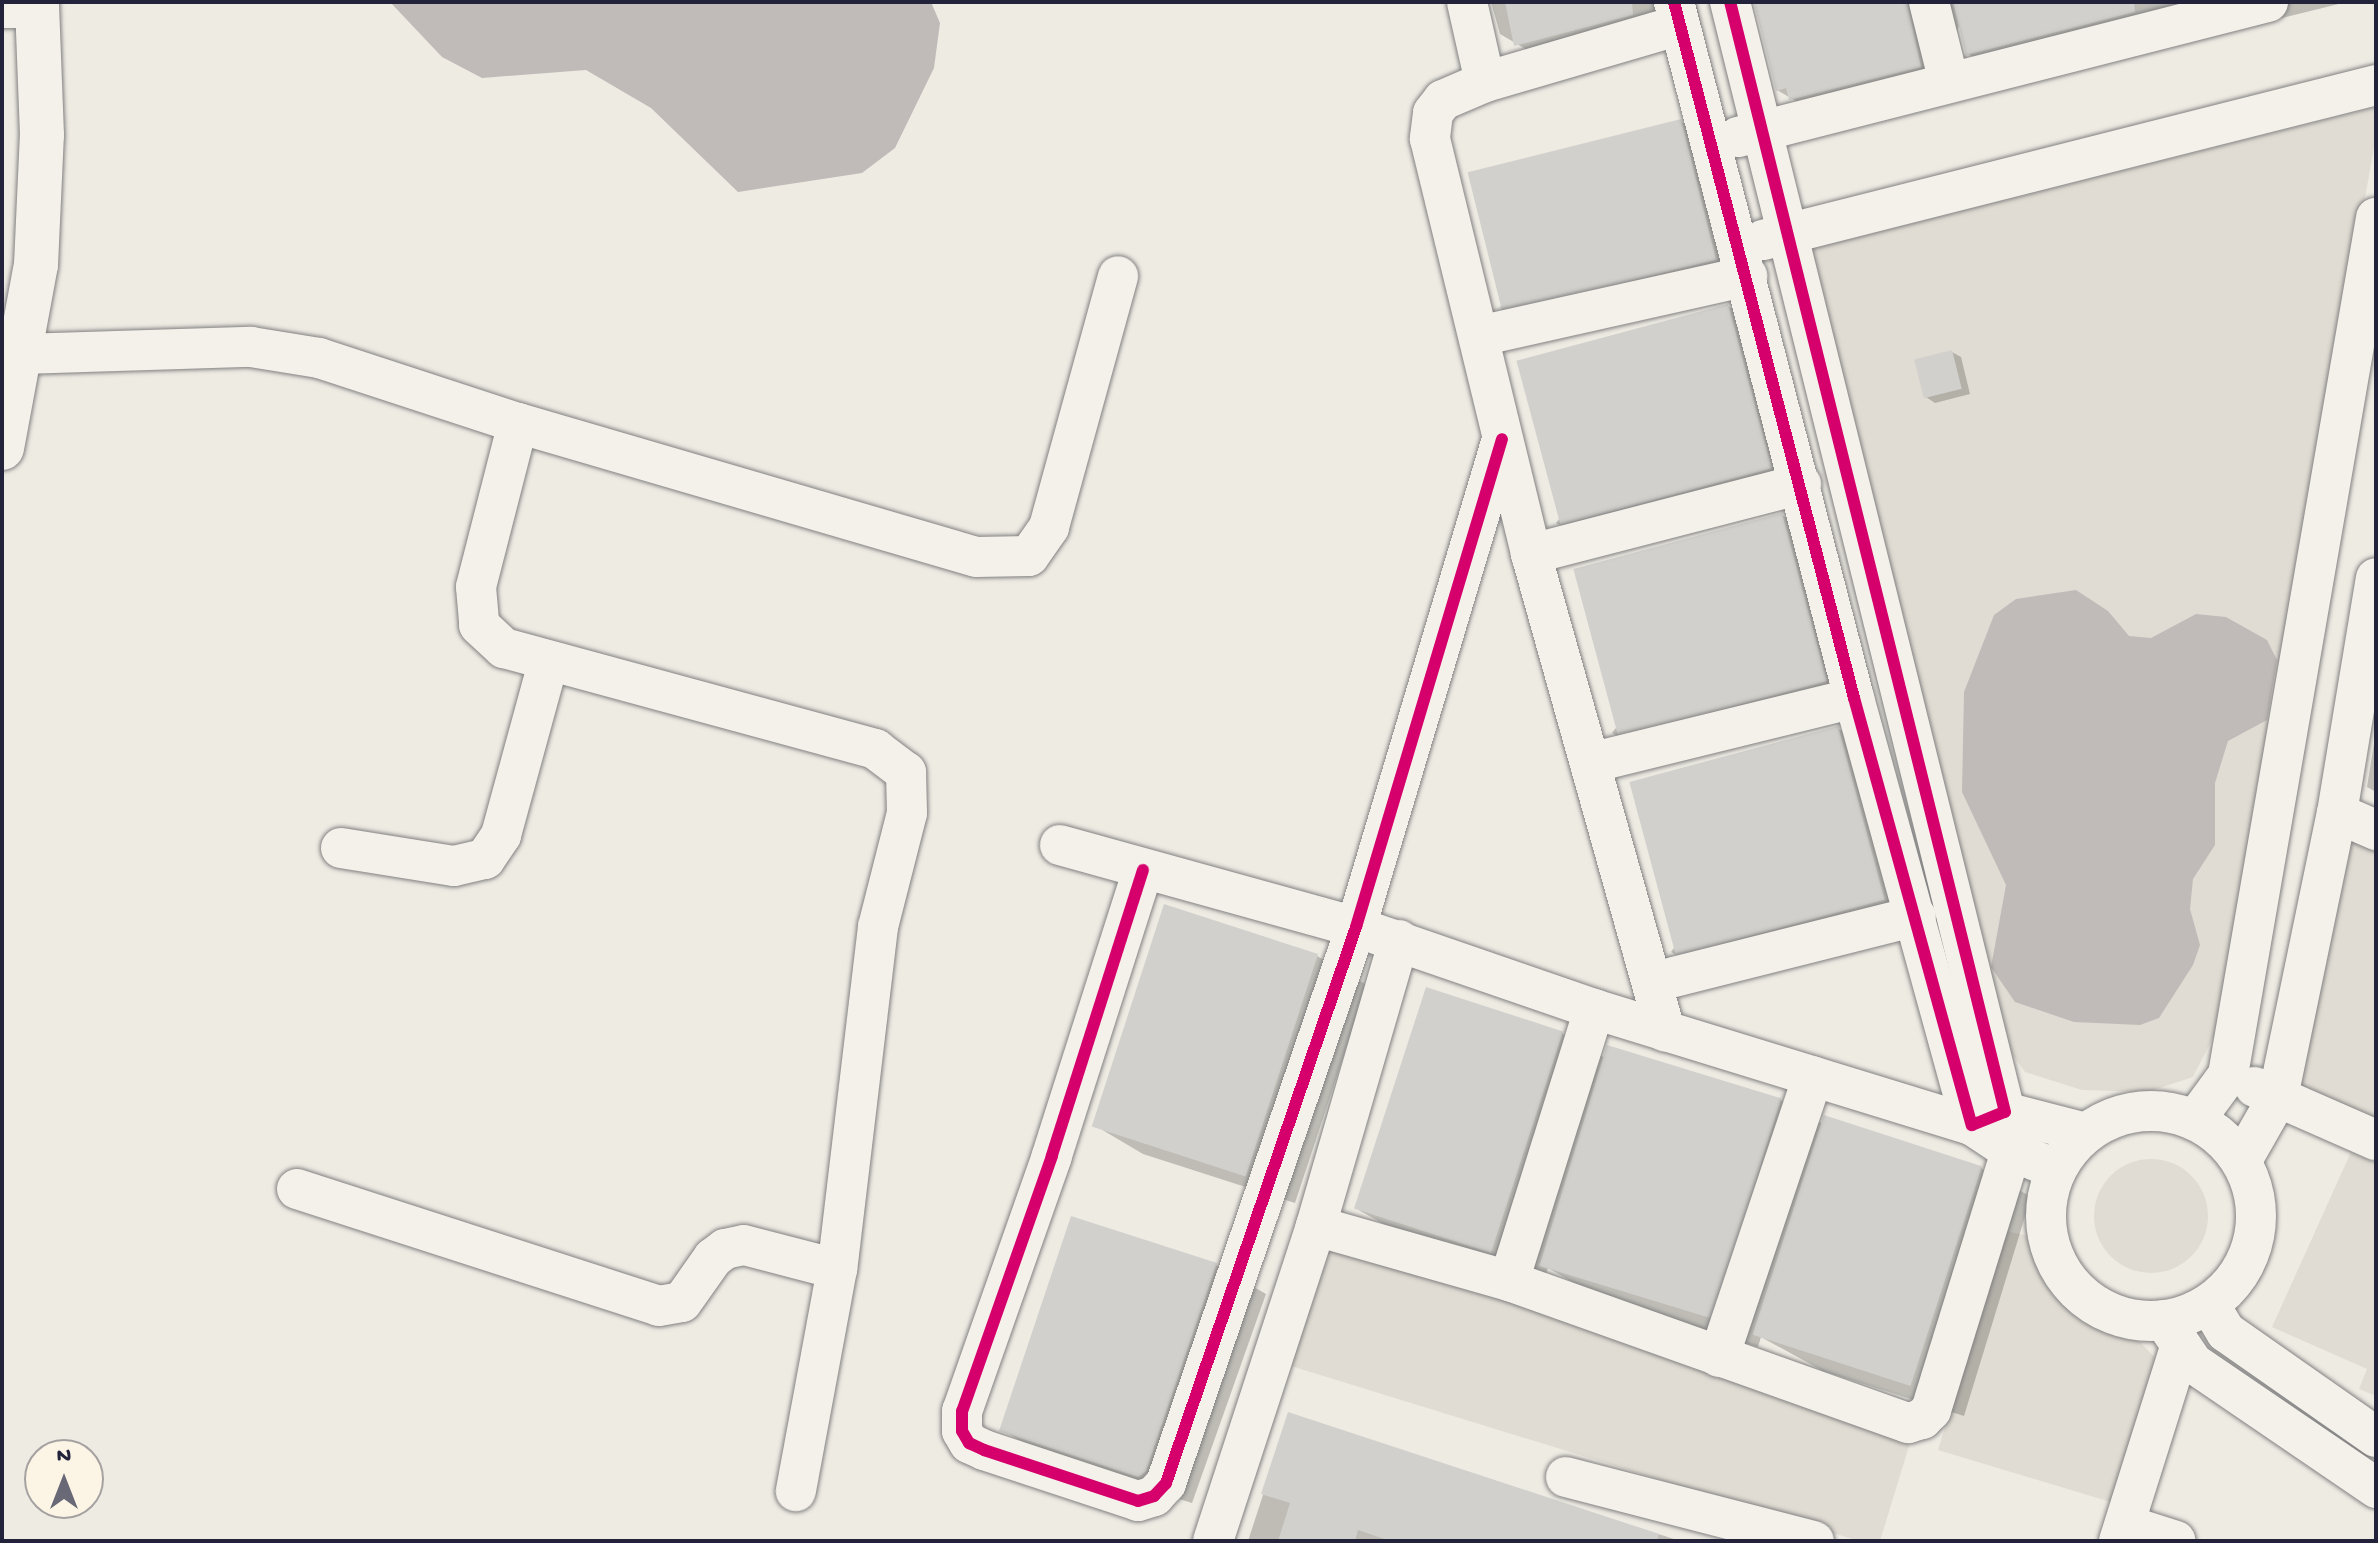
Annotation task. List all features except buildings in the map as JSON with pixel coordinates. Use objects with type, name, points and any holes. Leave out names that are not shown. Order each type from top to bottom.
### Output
[{"type":"street","points":[[1467,2],[1485,82]]},
{"type":"street","points":[[1316,1226],[1509,1281],[1894,1420],[1908,1423],[1922,1419],[1931,1410],[1996,1129],[1788,233],[1730,2]]},
{"type":"street","points":[[1929,2],[1949,82]]},
{"type":"street","points":[[1711,145],[1762,129],[1949,82],[2146,17],[2268,2]]},
{"type":"street","points":[[2,448],[22,354],[36,265],[42,135],[26,6]]},
{"type":"street","points":[[1665,1032],[1654,982],[1531,554],[1429,127],[1433,113],[1443,100],[1485,82],[1677,14],[1854,698],[1916,916],[1996,1129],[2056,1169]]},
{"type":"street","points":[[1479,336],[1743,261],[1788,233],[2376,85]]},
{"type":"street","points":[[2195,1120],[2228,1075],[2364,363],[2376,218]]},
{"type":"street","points":[[22,354],[251,347],[319,358],[518,423],[976,557],[1029,556],[1049,527],[1118,276]]},
{"type":"street","points":[[518,423],[476,587],[479,625],[504,648],[548,663],[875,749],[906,772],[907,813],[878,927],[865,1010],[837,1269],[796,1491]]},
{"type":"street","points":[[1143,870],[1052,1156],[962,1411],[962,1431],[969,1443],[1123,1499],[1138,1501],[1154,1496],[1166,1483],[1356,927],[1502,439]]},
{"type":"street","points":[[1531,554],[1801,484]]},
{"type":"street","points":[[2242,1160],[2278,1097],[2337,813],[2375,591]]},
{"type":"street","points":[[341,848],[454,866],[485,859],[501,835],[548,663]]},
{"type":"street","points":[[1590,763],[1854,698]]},
{"type":"street","points":[[2337,813],[2376,830]]},
{"type":"street","points":[[1060,845],[1399,940],[1665,1032],[1996,1129],[2086,1133]]},
{"type":"street","points":[[1654,982],[1916,916]]},
{"type":"street","points":[[1213,1541],[1316,1226],[1399,940]]},
{"type":"street","points":[[1509,1281],[1594,1009]]},
{"type":"street","points":[[2228,1075],[2376,1140]]},
{"type":"street","points":[[1719,1357],[1813,1076]]},
{"type":"street","points":[[2176,1541],[2122,1533],[2172,1334],[2187,1315],[2209,1304],[2234,1283],[2250,1254],[2257,1222],[2255,1191],[2242,1160],[2221,1137],[2195,1120],[2164,1111],[2131,1112],[2086,1133],[2056,1169],[2047,1200],[2047,1232],[2056,1262],[2075,1289],[2101,1309],[2172,1334],[2193,1363],[2376,1488]]},
{"type":"street","points":[[297,1189],[659,1306],[682,1302],[713,1258],[735,1247],[765,1248],[837,1269]]},
{"type":"street","points":[[2209,1304],[2226,1332],[2376,1437]]},
{"type":"street","points":[[1566,1477],[1814,1541]]},
{"type":"shaded area","points":[[390,2],[931,2],[940,23],[934,68],[895,148],[862,173],[738,192],[651,108],[586,70],[482,78],[442,57]]},
{"type":"shaded area","points":[[2376,107],[2376,136],[2218,1028],[2193,1077],[2147,1092],[2082,1090],[2025,1072],[2006,1046],[1809,249]]},
{"type":"shaded area","points":[[2076,590],[2108,611],[2129,636],[2151,638],[2196,614],[2226,617],[2267,640],[2277,660],[2267,720],[2228,741],[2215,783],[2215,845],[2193,879],[2190,909],[2200,945],[2193,965],[2159,1018],[2140,1025],[2074,1022],[2015,1002],[1991,967],[2006,885],[1962,792],[1964,692],[1994,615],[2016,599]]},
{"type":"shaded area","points":[[2344,831],[2376,845],[2376,1130],[2298,1095]]},
{"type":"shaded area","points":[[2351,1152],[2376,1163],[2376,1396],[2359,1389],[2367,1369],[2272,1327]]},
{"type":"shaded area","points":[[2151,1159],[2183,1168],[2199,1184],[2208,1216],[2199,1248],[2183,1264],[2151,1273],[2119,1264],[2103,1248],[2094,1216],[2103,1184],[2119,1168]]},
{"type":"shaded area","points":[[2006,1231],[2038,1238],[2059,1280],[2086,1309],[2129,1330],[2158,1361],[2114,1503],[1938,1450]]},
{"type":"shaded area","points":[[1330,1240],[1917,1420],[1880,1541],[1859,1541],[1291,1366]]},
{"type":"cycle path","points":[[1674,2],[1854,698],[1972,1125],[2005,1112],[1730,2]]},
{"type":"cycle path","points":[[1143,870],[1052,1156],[962,1411],[962,1431],[969,1443],[1138,1501],[1154,1496],[1166,1483],[1356,927],[1502,439]]}]
